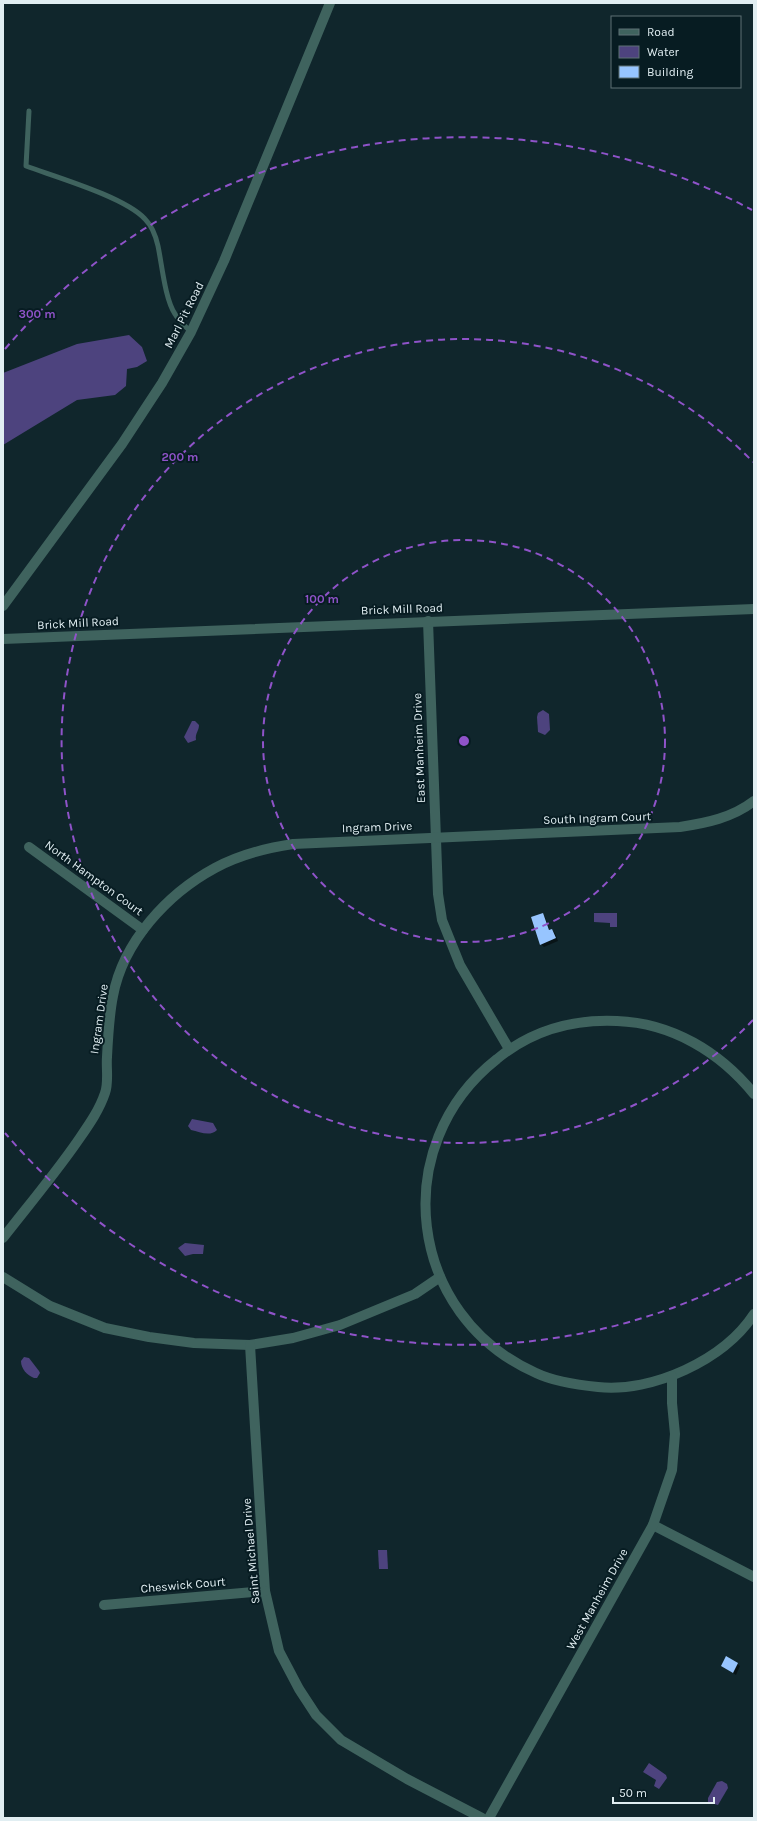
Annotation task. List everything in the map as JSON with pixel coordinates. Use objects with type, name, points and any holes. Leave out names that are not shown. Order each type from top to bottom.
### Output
[{"type":"street","name":"Marl Pit Road","points":[[3,606],[122,444],[162,383],[191,332],[224,261],[330,3]]},
{"type":"street","name":"Brick Mill Road","points":[[3,639],[754,609]]},
{"type":"street","name":"East Manheim Drive","points":[[428,621],[438,894],[442,920],[450,944],[460,965],[509,1049]]},
{"type":"street","name":"South Ingram Court","points":[[436,838],[680,828],[710,822],[743,810],[754,801]]},
{"type":"street","name":"Ingram Drive","points":[[3,1238],[61,1165],[98,1113],[106,1091],[106,1057],[113,995],[122,968],[143,930],[160,910],[195,880],[215,868],[256,852],[293,844],[436,838]]},
{"type":"street","name":"North Hampton Court","points":[[29,847],[143,930]]},
{"type":"street","points":[[754,1094],[740,1076],[716,1056],[689,1039],[660,1028],[629,1021],[598,1020],[567,1024],[537,1034],[509,1049],[480,1072],[456,1100],[439,1133],[428,1168],[425,1205],[428,1242],[440,1277],[457,1308],[479,1334],[506,1356],[536,1373],[569,1384],[604,1388],[638,1385],[672,1376],[702,1362],[728,1342],[754,1314]]},
{"type":"street","points":[[3,1276],[50,1306],[105,1328],[149,1337],[187,1342],[250,1345],[293,1338],[340,1326],[415,1294],[440,1277]]},
{"type":"street","name":"Saint Michael Drive","points":[[250,1345],[265,1591],[279,1651],[299,1689],[316,1716],[341,1740],[407,1779],[482,1818]]},
{"type":"street","name":"West Manheim Drive","points":[[489,1818],[652,1525],[672,1470],[675,1434],[672,1402],[672,1376]]},
{"type":"street","points":[[652,1525],[754,1577]]},
{"type":"street","name":"Cheswick Court","points":[[104,1605],[265,1591]]},
{"type":"lane","points":[[28,111],[26,166],[114,199],[134,210],[145,219],[153,231],[158,244],[168,294],[175,314],[191,332]]},
{"type":"water","points":[[129,335],[142,347],[147,361],[137,367],[127,369],[126,386],[115,395],[77,400],[3,445],[3,373],[77,344]]},
{"type":"water","points":[[543,710],[549,714],[550,730],[545,735],[538,732],[537,717],[538,713]]},
{"type":"water","points":[[192,721],[195,721],[199,727],[196,740],[188,743],[184,737]]},
{"type":"water","points":[[594,913],[617,913],[617,927],[610,927],[610,923],[594,922]]},
{"type":"water","points":[[192,1119],[213,1123],[217,1130],[208,1134],[191,1130],[188,1126]]},
{"type":"water","points":[[185,1243],[204,1245],[203,1254],[185,1256],[178,1248]]},
{"type":"water","points":[[24,1357],[29,1358],[39,1371],[40,1373],[37,1378],[29,1375],[23,1369],[21,1361]]},
{"type":"water","points":[[378,1550],[387,1550],[388,1569],[379,1569]]},
{"type":"water","points":[[649,1763],[666,1775],[667,1778],[659,1789],[654,1786],[656,1780],[643,1772]]},
{"type":"water","points":[[722,1781],[727,1784],[728,1788],[718,1805],[708,1802],[708,1798],[717,1782]]},
{"type":"building","points":[[543,913],[549,930],[552,929],[556,938],[540,945],[531,917]]},
{"type":"building","points":[[726,1656],[738,1663],[733,1673],[721,1666]]}]
